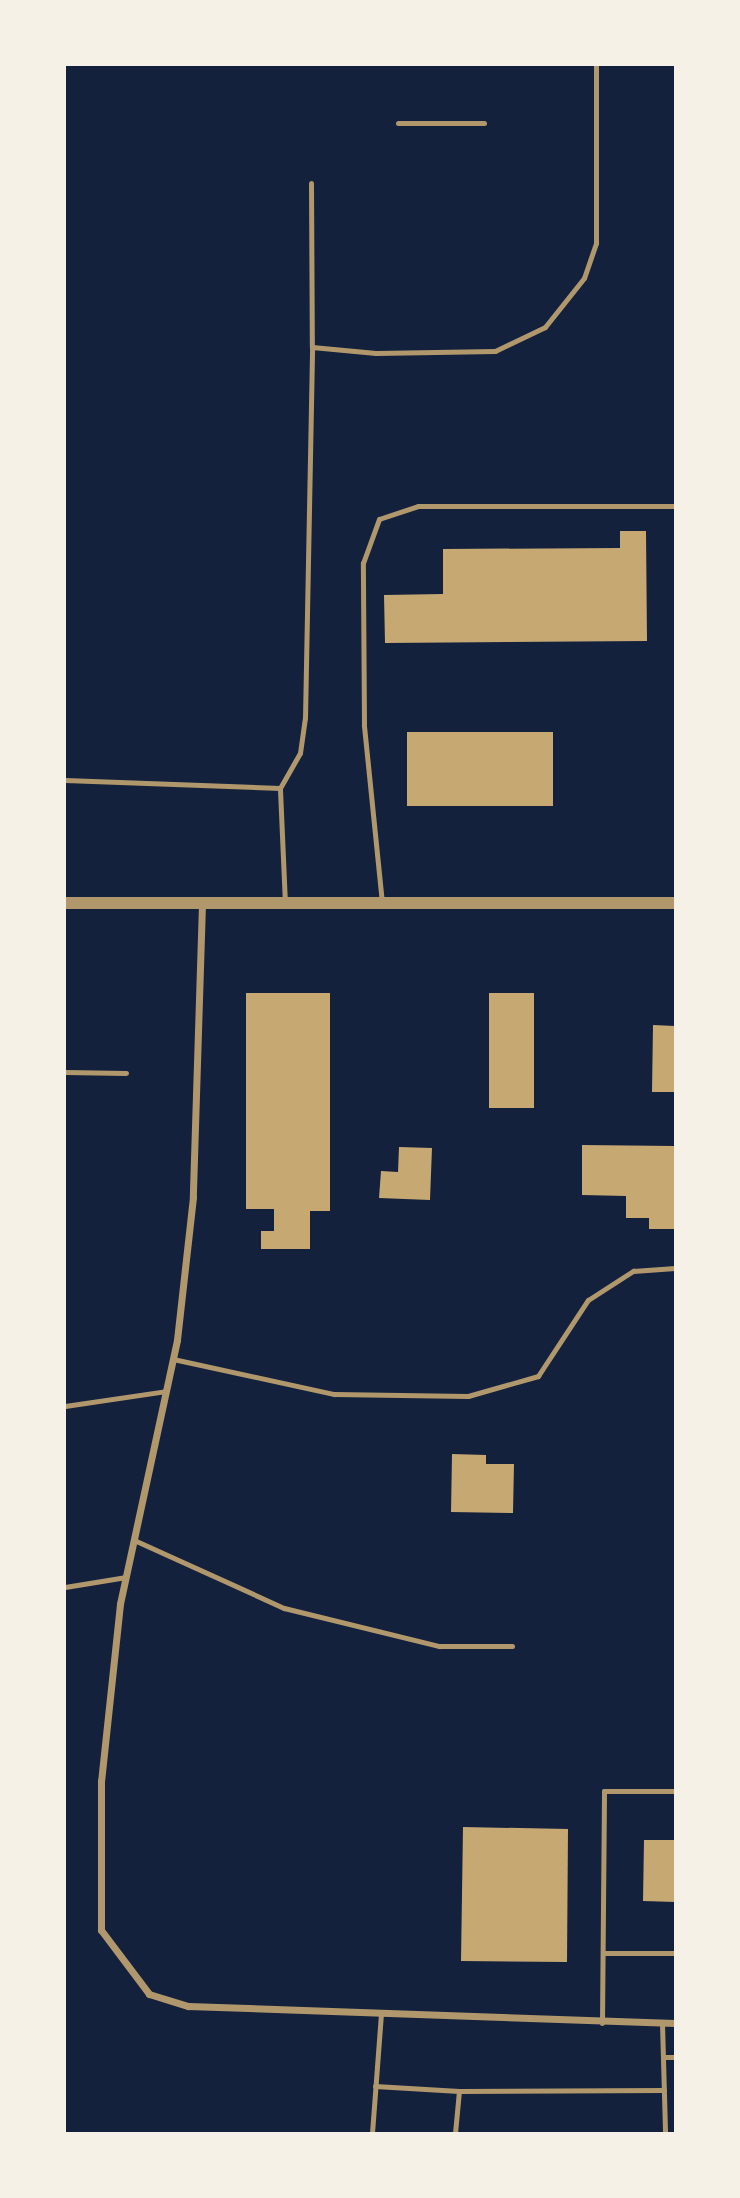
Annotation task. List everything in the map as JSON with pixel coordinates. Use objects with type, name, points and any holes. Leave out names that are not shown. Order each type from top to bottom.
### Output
[{"type":"street","points":[[65,903],[675,903]]},
{"type":"street","points":[[202,904],[193,1198],[173,1359],[126,1577],[100,1781],[100,1930],[149,1994],[188,2006],[602,2023],[675,2023]]},
{"type":"lane","points":[[312,347],[376,353],[495,351],[545,327],[584,278],[596,243],[596,65]]},
{"type":"lane","points":[[398,123],[484,124]]},
{"type":"lane","points":[[285,904],[279,788],[300,753],[305,718],[312,347],[312,183]]},
{"type":"lane","points":[[382,904],[364,712],[363,563],[379,519],[418,506],[675,506]]},
{"type":"lane","points":[[65,780],[279,788]]},
{"type":"lane","points":[[65,1072],[126,1073]]},
{"type":"lane","points":[[173,1359],[334,1394],[468,1396],[537,1376],[589,1300],[633,1271],[675,1268]]},
{"type":"lane","points":[[65,1406],[166,1391]]},
{"type":"lane","points":[[134,1540],[284,1608],[439,1646],[512,1646]]},
{"type":"lane","points":[[65,1587],[126,1577]]},
{"type":"lane","points":[[602,2023],[604,1791],[675,1791]]},
{"type":"lane","points":[[603,1953],[675,1953]]},
{"type":"lane","points":[[372,2133],[381,2014]]},
{"type":"lane","points":[[662,2023],[665,2133]]},
{"type":"lane","points":[[663,2057],[675,2057]]},
{"type":"lane","points":[[375,2086],[459,2091],[664,2090]]},
{"type":"lane","points":[[455,2133],[459,2091]]},
{"type":"building","points":[[620,531],[646,531],[647,641],[385,643],[384,595],[443,594],[443,549],[620,548]]},
{"type":"building","points":[[407,732],[553,732],[553,806],[407,806]]},
{"type":"building","points":[[246,993],[330,993],[330,1211],[310,1211],[310,1249],[261,1249],[261,1231],[274,1231],[274,1209],[246,1209]]},
{"type":"building","points":[[489,993],[534,993],[534,1108],[489,1108]]},
{"type":"building","points":[[653,1025],[675,1026],[675,1092],[652,1092]]},
{"type":"building","points":[[582,1145],[675,1146],[675,1229],[649,1229],[649,1218],[626,1218],[626,1196],[582,1195]]},
{"type":"building","points":[[399,1147],[432,1148],[430,1200],[379,1198],[381,1171],[398,1172]]},
{"type":"building","points":[[452,1454],[486,1455],[486,1464],[514,1464],[513,1513],[451,1512]]},
{"type":"building","points":[[463,1827],[568,1829],[567,1962],[461,1961]]},
{"type":"building","points":[[644,1840],[675,1840],[675,1902],[643,1901]]}]
